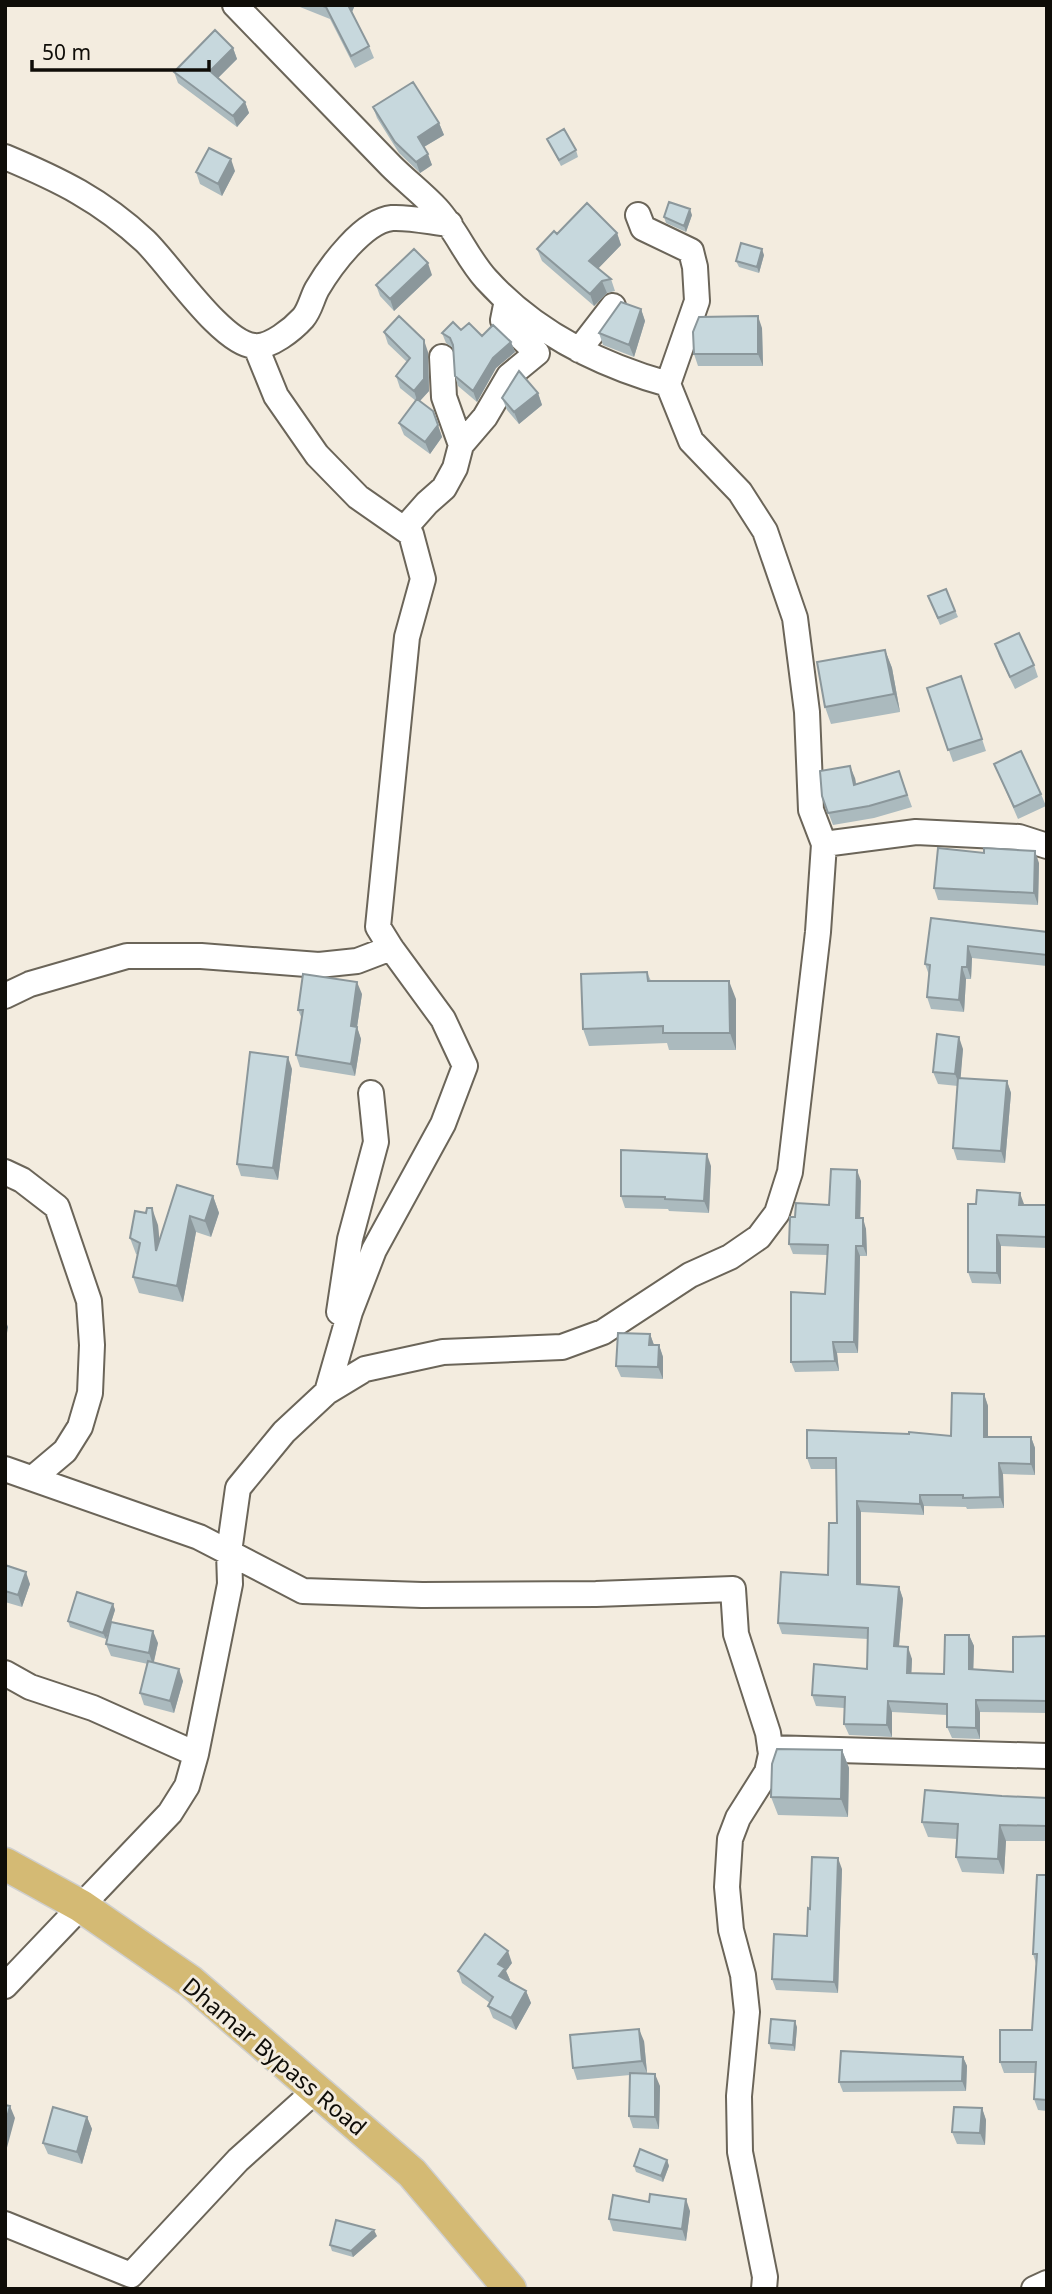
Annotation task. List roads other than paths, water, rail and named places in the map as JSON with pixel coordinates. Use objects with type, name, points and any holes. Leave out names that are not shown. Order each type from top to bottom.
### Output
[{"type":"main road","name":"Dhamar Bypass Road","points":[[5,1864],[81,1906],[191,1982],[412,2173],[510,2289]]},
{"type":"street","points":[[235,5],[450,224],[467,255],[485,279],[515,308],[579,350],[630,373],[668,384]]},
{"type":"street","points":[[5,157],[61,181],[99,203],[146,242],[206,311],[236,340],[256,346],[284,336],[305,316],[316,291],[334,262],[373,226],[390,218],[450,224]]},
{"type":"street","points":[[5,1986],[170,1813],[187,1786],[196,1754],[230,1584],[229,1552],[239,1488],[284,1432],[327,1392],[365,1369],[443,1352],[562,1347],[603,1332],[690,1275],[730,1257],[759,1237],[777,1213],[790,1172],[818,932],[824,844],[811,810],[807,712],[794,618],[765,531],[740,492],[691,441],[668,384],[697,300],[691,251],[643,228],[638,215]]},
{"type":"street","points":[[404,529],[444,488],[456,468],[461,445],[485,417],[509,376],[537,353],[503,320],[507,300]]},
{"type":"street","points":[[579,350],[613,306]]},
{"type":"street","points":[[256,346],[276,396],[317,455],[358,497],[411,534],[423,579],[407,637],[377,927],[443,1019],[465,1066],[443,1124],[374,1250],[350,1312],[327,1392]]},
{"type":"street","points":[[442,357],[444,397],[461,445]]},
{"type":"street","points":[[824,844],[916,832],[1019,837],[1047,846]]},
{"type":"street","points":[[5,996],[30,984],[127,956],[201,956],[319,965],[357,961],[391,948]]},
{"type":"street","points":[[327,1392],[350,1238],[376,1142],[371,1093]]},
{"type":"street","points":[[5,1172],[22,1180],[57,1207],[89,1301],[92,1345],[90,1393],[80,1427],[65,1451],[33,1478]]},
{"type":"street","points":[[5,1469],[199,1537],[303,1591],[422,1595],[596,1594],[733,1589],[736,1634],[768,1733],[771,1755],[767,1772],[738,1818],[730,1839],[727,1887],[731,1930],[743,1975],[747,2012],[739,2096],[740,2152],[765,2277],[764,2289]]},
{"type":"street","points":[[5,1673],[30,1687],[93,1708],[196,1754]]},
{"type":"street","points":[[770,1748],[1047,1756]]},
{"type":"street","points":[[5,2224],[131,2276],[238,2160],[316,2090]]},
{"type":"street","points":[[1034,2289],[1047,2283]]}]
